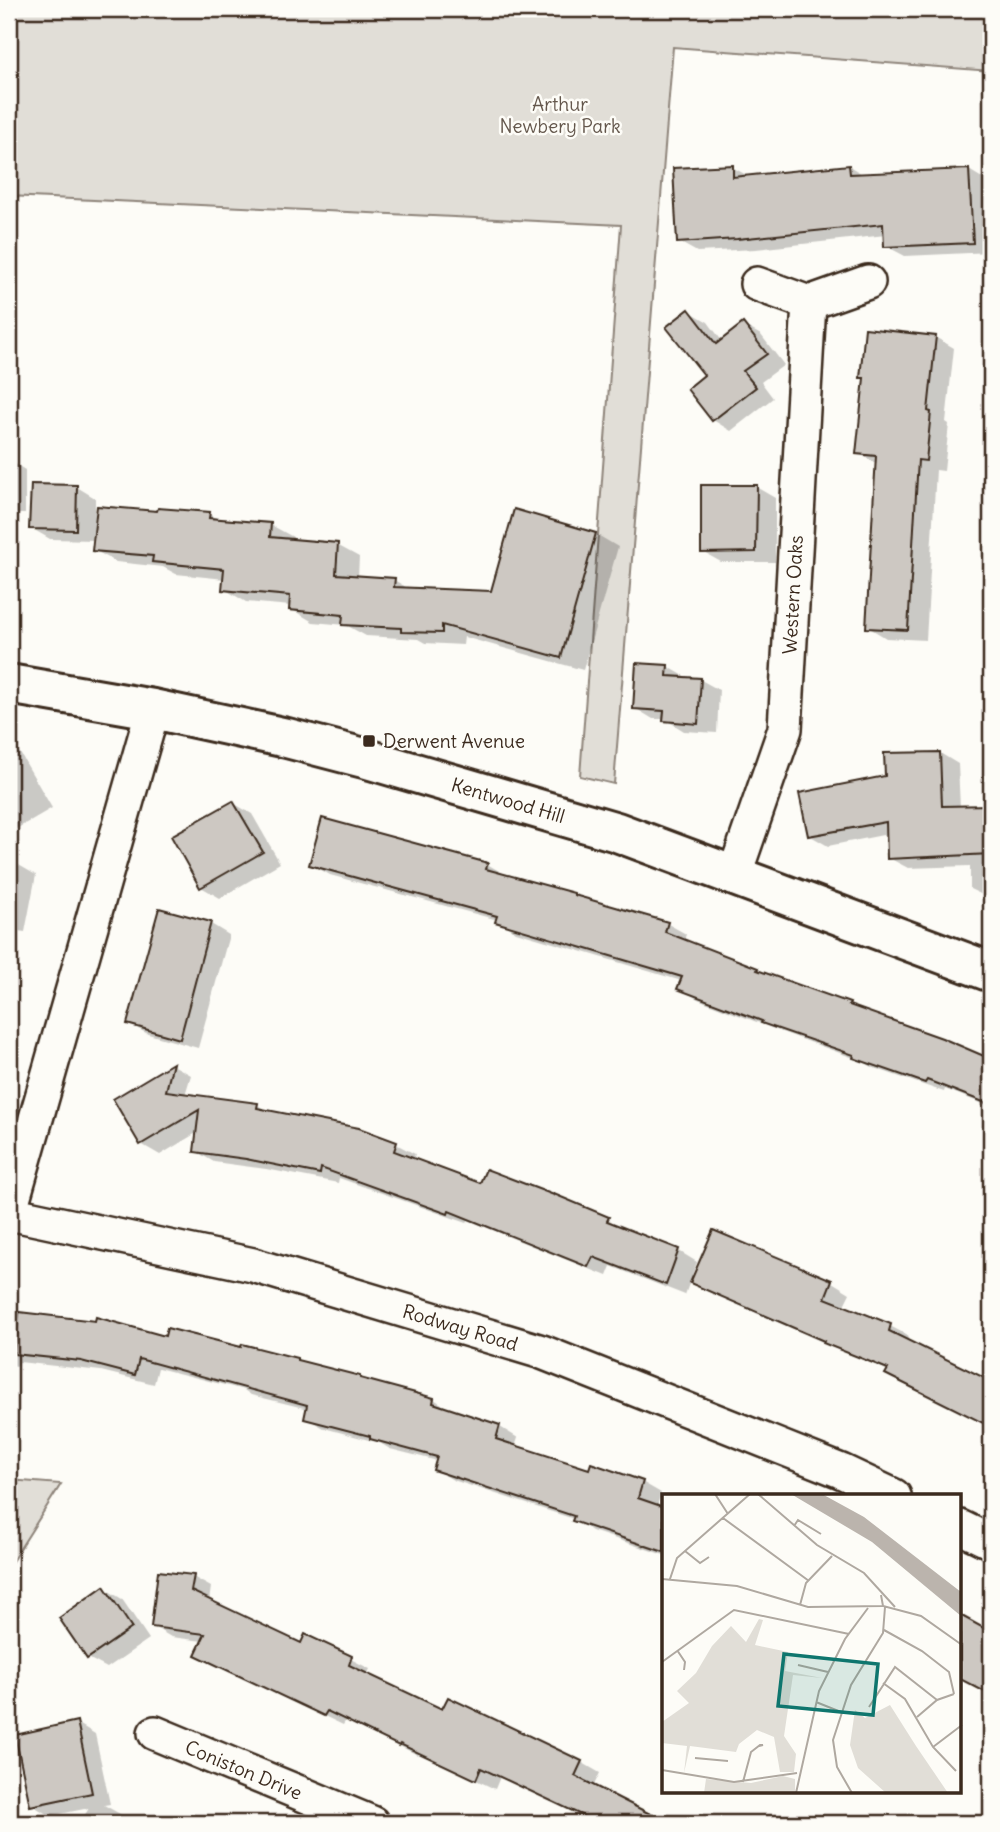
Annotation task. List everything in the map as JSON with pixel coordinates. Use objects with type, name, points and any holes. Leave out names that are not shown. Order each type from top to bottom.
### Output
[{"type":"street","points":[[757,284],[809,303],[868,282]]},
{"type":"street","name":"Western Oaks","points":[[734,876],[785,729],[809,303]]},
{"type":"street","name":"Kentwood Hill","points":[[9,684],[153,709],[365,758],[617,832],[991,972]]},
{"type":"street","points":[[9,1213],[153,709]]},
{"type":"street","name":"Rodway Road","points":[[9,1213],[253,1265],[542,1352],[841,1471],[890,1494]]},
{"type":"street","points":[[962,1528],[991,1542]]},
{"type":"street","name":"Coniston Drive","points":[[155,1733],[372,1823]]},
{"type":"green space","name":"Arthur Newbery Park","points":[[9,9],[991,9],[991,71],[673,47],[614,784],[580,776],[621,225],[9,196]]},
{"type":"green space","points":[[9,1480],[61,1484],[9,1566]]},
{"type":"building","points":[[733,165],[733,177],[849,165],[850,174],[969,169],[973,243],[884,247],[883,224],[677,243],[673,168]]},
{"type":"building","points":[[689,309],[716,344],[743,323],[767,354],[743,371],[756,387],[712,421],[687,389],[704,375],[666,327]]},
{"type":"building","points":[[865,328],[936,336],[926,461],[918,460],[908,630],[866,628],[876,456],[856,454],[864,378],[860,378]]},
{"type":"building","points":[[31,484],[77,485],[76,530],[29,529]]},
{"type":"building","points":[[701,485],[757,485],[756,552],[701,553]]},
{"type":"building","points":[[97,506],[210,512],[209,518],[271,523],[270,537],[338,543],[336,574],[395,578],[394,587],[491,591],[514,509],[596,533],[561,658],[442,625],[442,633],[401,632],[401,628],[342,625],[343,615],[289,610],[290,596],[222,590],[224,569],[152,562],[153,556],[92,551]]},
{"type":"building","points":[[636,663],[668,665],[667,676],[701,678],[698,724],[663,721],[664,711],[633,709]]},
{"type":"building","points":[[940,752],[942,806],[991,805],[991,854],[887,859],[886,822],[808,836],[799,793],[885,776],[884,753]]},
{"type":"building","points":[[233,801],[263,852],[200,888],[171,836]]},
{"type":"building","points":[[322,818],[488,863],[486,869],[668,922],[665,932],[991,1059],[991,1105],[927,1080],[925,1083],[853,1058],[854,1055],[761,1023],[762,1021],[677,989],[682,977],[495,922],[497,916],[309,865]]},
{"type":"building","points":[[159,908],[211,922],[180,1039],[127,1024]]},
{"type":"building","points":[[173,1063],[166,1091],[258,1103],[257,1108],[359,1128],[397,1142],[394,1151],[480,1183],[486,1169],[609,1217],[607,1221],[679,1249],[666,1285],[593,1257],[588,1267],[449,1211],[448,1214],[321,1168],[320,1174],[194,1152],[199,1110],[140,1145],[113,1099]]},
{"type":"building","points":[[713,1230],[832,1280],[825,1298],[891,1324],[889,1331],[991,1381],[991,1427],[885,1374],[888,1369],[690,1283]]},
{"type":"building","points":[[19,1312],[95,1321],[96,1317],[165,1336],[167,1328],[241,1347],[242,1344],[434,1398],[433,1403],[500,1425],[496,1439],[589,1469],[591,1463],[643,1481],[638,1498],[662,1506],[662,1551],[572,1521],[574,1516],[433,1470],[437,1457],[304,1419],[307,1405],[139,1359],[135,1375],[81,1361],[14,1354]]},
{"type":"building","points":[[158,1571],[194,1575],[191,1591],[301,1643],[305,1634],[352,1656],[349,1665],[442,1709],[448,1697],[582,1761],[575,1776],[668,1823],[598,1823],[481,1768],[476,1780],[327,1711],[324,1716],[195,1655],[205,1634],[151,1627]]},
{"type":"building","points":[[104,1586],[132,1628],[87,1659],[59,1618]]},
{"type":"building","points":[[962,1616],[991,1632],[991,1695],[962,1680]]},
{"type":"building","points":[[77,1721],[92,1793],[30,1806],[15,1735]]},
{"type":"place","name":"Derwent Avenue","points":[[369,741]]}]
